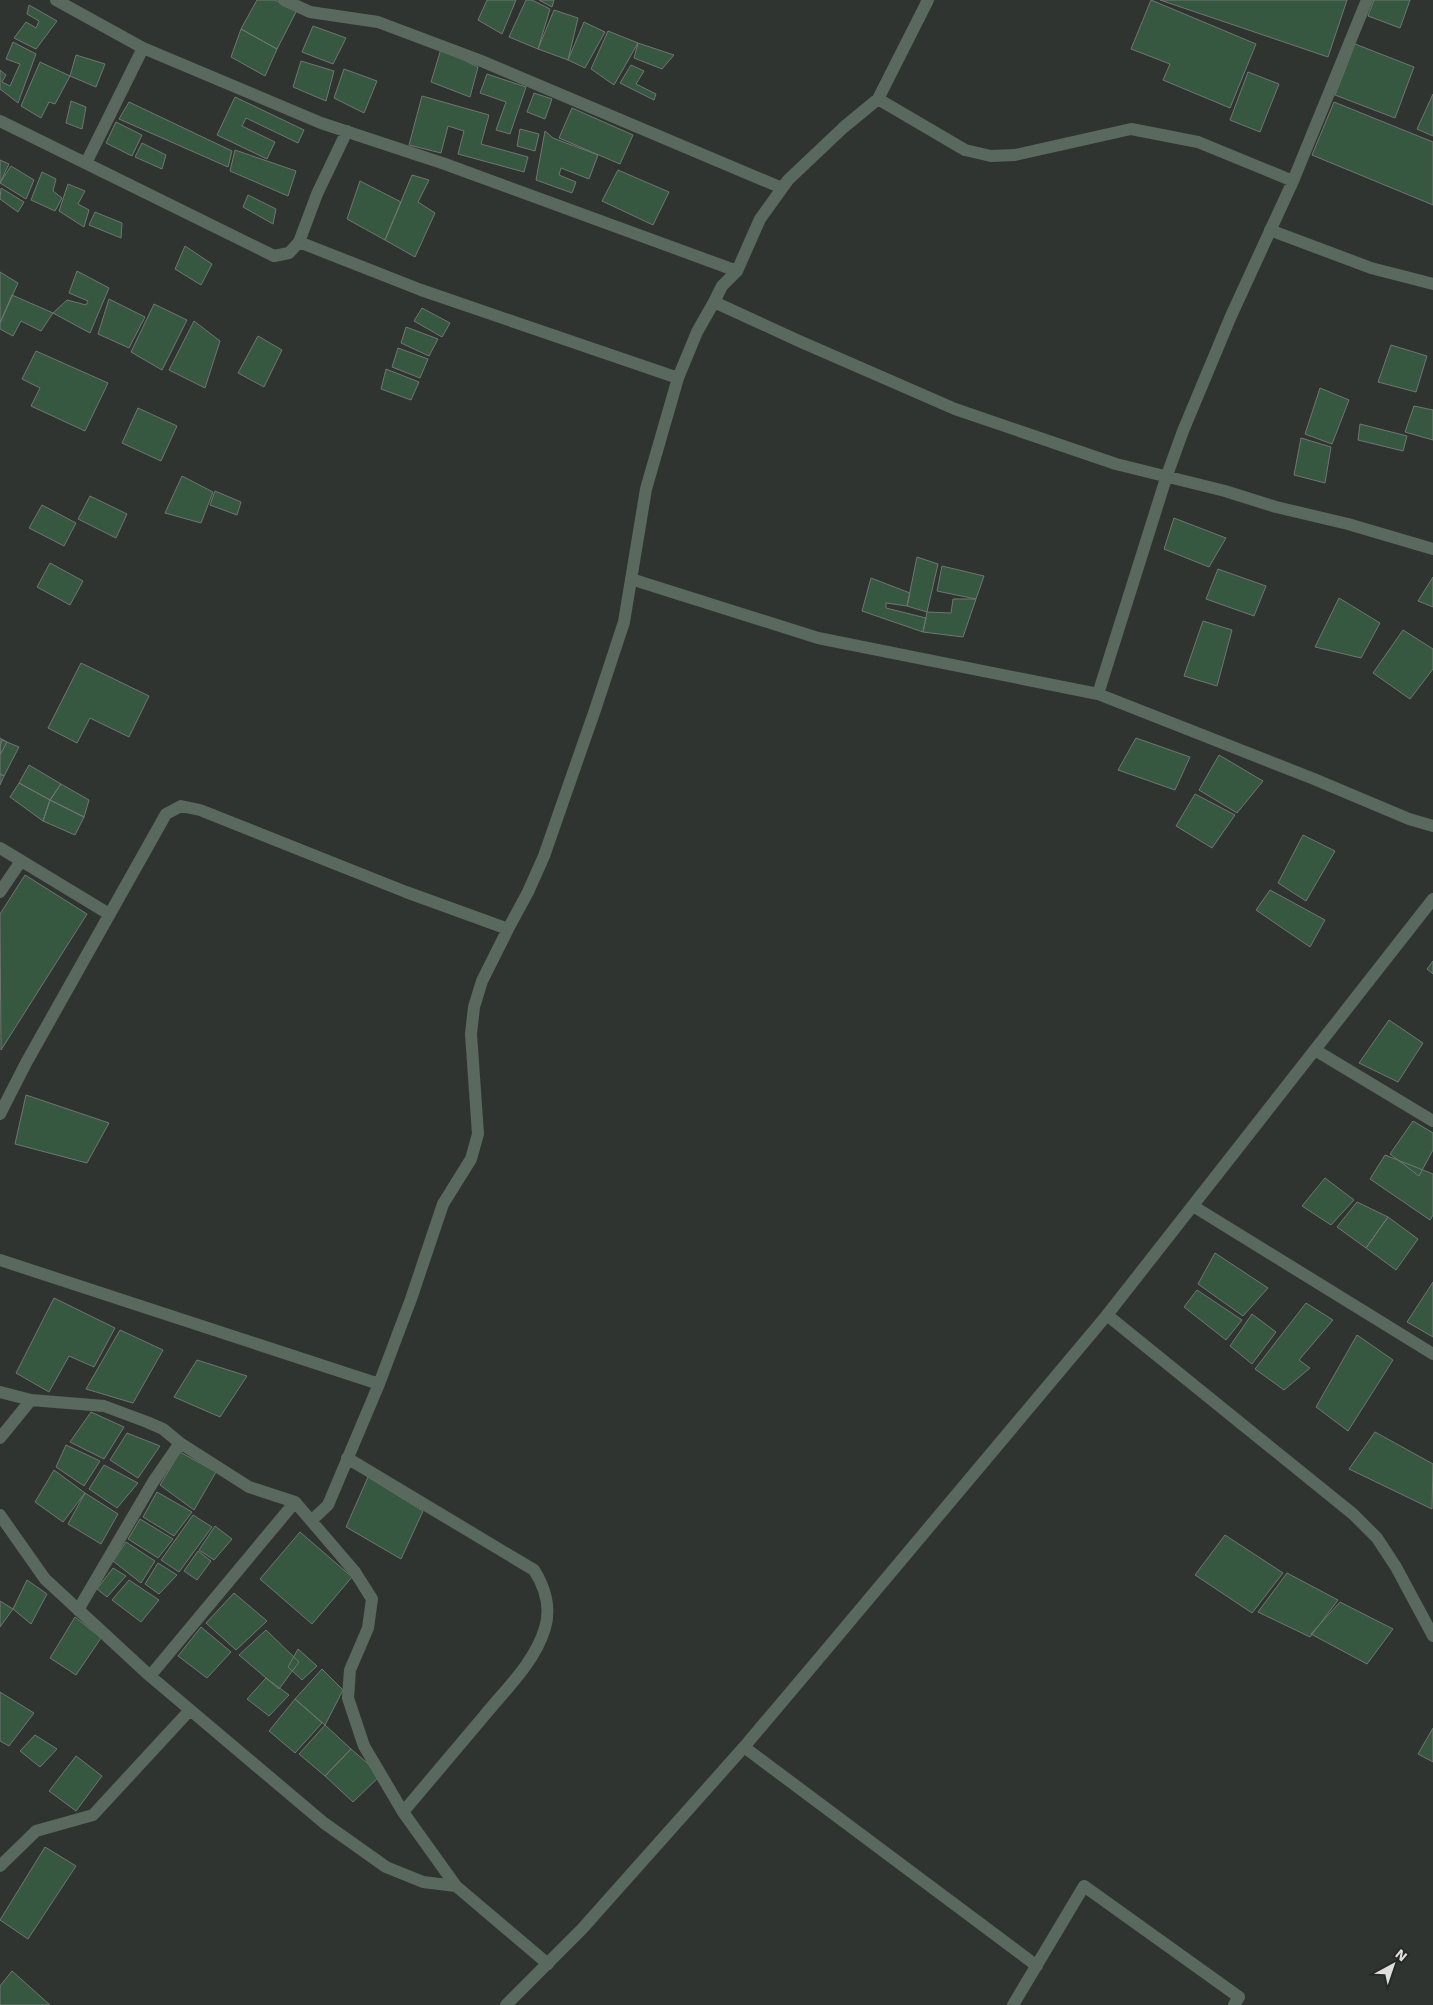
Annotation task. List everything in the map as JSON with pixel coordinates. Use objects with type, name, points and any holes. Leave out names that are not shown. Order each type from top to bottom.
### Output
[{"type":"street","points":[[56,0],[143,48],[321,123],[445,164],[737,270]]},
{"type":"street","points":[[284,0],[310,12],[378,22],[470,57],[782,188]]},
{"type":"street","points":[[310,1521],[328,1505],[379,1384],[411,1299],[443,1204],[471,1158],[478,1134],[471,1034],[474,1006],[482,981],[528,892],[544,856],[624,622],[646,489],[678,378],[697,332],[722,286],[737,270],[760,219],[788,180],[844,127],[878,100],[928,0]]},
{"type":"street","points":[[1098,694],[1167,476],[1209,366],[1293,181],[1367,0]]},
{"type":"street","points":[[86,163],[143,48]]},
{"type":"street","points":[[878,100],[965,150],[991,156],[1015,155],[1131,130],[1198,142],[1293,181]]},
{"type":"street","points":[[0,121],[274,256],[288,253],[299,242],[318,194],[347,131]]},
{"type":"street","points":[[1270,230],[1371,268],[1433,284]]},
{"type":"street","points":[[299,242],[421,290],[678,378]]},
{"type":"street","points":[[714,302],[799,342],[955,409],[1116,464],[1167,476],[1433,549]]},
{"type":"street","points":[[631,579],[818,638],[1098,694],[1314,779],[1409,819],[1433,826]]},
{"type":"street","points":[[2,1105],[166,814],[182,806],[200,810],[406,892],[508,929]]},
{"type":"street","points":[[0,848],[109,914]]},
{"type":"street","points":[[0,892],[21,861]]},
{"type":"street","points":[[506,2005],[582,1930],[744,1747],[1107,1315],[1433,899]]},
{"type":"street","points":[[1315,1050],[1433,1121]]},
{"type":"street","points":[[1193,1206],[1433,1354]]},
{"type":"street","points":[[0,1260],[379,1384]]},
{"type":"street","points":[[1107,1315],[1359,1520],[1377,1538],[1396,1567],[1433,1636]]},
{"type":"street","points":[[0,1392],[31,1400],[104,1406],[163,1430],[249,1487],[295,1502],[355,1572],[372,1599],[368,1628],[350,1670],[348,1698],[364,1746],[403,1812],[456,1886],[548,1964]]},
{"type":"street","points":[[0,1438],[31,1400]]},
{"type":"street","points":[[78,1610],[153,1482],[180,1443]]},
{"type":"street","points":[[347,1458],[534,1570],[541,1581],[548,1610],[545,1628],[536,1649],[511,1684],[403,1812]]},
{"type":"street","points":[[150,1676],[295,1502]]},
{"type":"street","points":[[0,1515],[45,1579],[150,1676],[324,1824],[386,1867],[423,1882],[456,1886]]},
{"type":"street","points":[[0,1866],[36,1831],[93,1815],[190,1710]]},
{"type":"street","points":[[744,1747],[1037,1966]]},
{"type":"street","points":[[1013,2005],[1084,1886],[1239,1997],[1234,2005]]},
{"type":"building","points":[[257,0],[275,0],[297,10],[277,49],[241,29]]},
{"type":"building","points":[[487,0],[516,0],[502,34],[478,20]]},
{"type":"building","points":[[526,0],[532,0],[550,9],[538,49],[509,37]]},
{"type":"building","points":[[539,0],[554,0],[552,7]]},
{"type":"building","points":[[1151,0],[1256,44],[1230,108],[1163,80],[1170,64],[1131,49]]},
{"type":"building","points":[[1160,0],[1347,0],[1328,57]]},
{"type":"building","points":[[1374,0],[1410,0],[1400,28],[1368,16]]},
{"type":"building","points":[[29,5],[57,21],[36,49],[14,38],[26,22],[36,28],[39,21],[27,14]]},
{"type":"building","points":[[554,10],[578,18],[568,60],[538,49]]},
{"type":"building","points":[[584,22],[605,32],[585,68],[568,60]]},
{"type":"building","points":[[313,26],[346,38],[333,64],[302,52]]},
{"type":"building","points":[[241,29],[277,49],[265,76],[231,57]]},
{"type":"building","points":[[608,31],[638,43],[614,85],[591,69]]},
{"type":"building","points":[[13,42],[36,54],[18,103],[0,89],[0,70],[6,75],[2,82],[10,86],[20,64],[6,59]]},
{"type":"building","points":[[638,43],[674,55],[662,69],[634,58]]},
{"type":"building","points":[[1355,44],[1414,67],[1395,118],[1335,95]]},
{"type":"building","points":[[441,49],[478,67],[470,97],[431,82]]},
{"type":"building","points":[[76,55],[105,64],[96,87],[70,76]]},
{"type":"building","points":[[301,61],[334,71],[326,101],[293,87]]},
{"type":"building","points":[[40,62],[70,76],[55,104],[49,102],[41,118],[21,106]]},
{"type":"building","points":[[631,65],[644,71],[636,84],[656,94],[654,100],[620,83]]},
{"type":"building","points":[[344,69],[377,81],[364,113],[334,98]]},
{"type":"building","points":[[1248,72],[1279,84],[1260,132],[1230,120]]},
{"type":"building","points":[[487,74],[526,87],[510,134],[496,130],[506,102],[480,93]]},
{"type":"building","points":[[534,93],[552,99],[545,119],[527,112]]},
{"type":"building","points":[[1433,94],[1433,136],[1417,129]]},
{"type":"building","points":[[422,96],[489,115],[481,144],[528,157],[524,172],[458,154],[464,131],[448,126],[441,153],[409,145]]},
{"type":"building","points":[[235,97],[304,130],[298,143],[246,118],[242,126],[275,142],[267,159],[217,135]]},
{"type":"building","points":[[71,101],[86,107],[82,129],[66,123]]},
{"type":"building","points":[[129,102],[232,151],[228,167],[119,119]]},
{"type":"building","points":[[1334,102],[1433,142],[1433,205],[1312,155]]},
{"type":"building","points":[[572,108],[633,135],[620,164],[559,138]]},
{"type":"building","points":[[116,122],[142,135],[132,156],[106,143]]},
{"type":"building","points":[[520,129],[539,134],[535,151],[517,146]]},
{"type":"building","points":[[545,131],[553,138],[598,155],[589,179],[561,168],[559,175],[576,182],[572,193],[536,180]]},
{"type":"building","points":[[142,143],[166,155],[162,169],[135,157]]},
{"type":"building","points":[[235,150],[296,171],[288,196],[230,171]]},
{"type":"building","points":[[0,160],[9,164],[0,183]]},
{"type":"building","points":[[11,166],[34,180],[26,199],[0,183]]},
{"type":"building","points":[[618,170],[669,192],[653,225],[602,201]]},
{"type":"building","points":[[42,172],[56,179],[53,191],[62,198],[55,211],[31,200]]},
{"type":"building","points":[[412,175],[429,180],[418,202],[435,213],[415,257],[385,240]]},
{"type":"building","points":[[360,181],[401,202],[385,240],[347,219]]},
{"type":"building","points":[[68,184],[85,191],[78,204],[89,210],[84,227],[59,211]]},
{"type":"building","points":[[1,188],[24,202],[18,212],[0,199]]},
{"type":"building","points":[[248,195],[276,209],[273,224],[243,207]]},
{"type":"building","points":[[95,212],[122,223],[121,238],[89,225]]},
{"type":"building","points":[[185,246],[212,264],[201,285],[175,269]]},
{"type":"building","points":[[77,271],[109,288],[90,333],[53,313],[67,300],[86,305],[88,301],[69,293]]},
{"type":"building","points":[[0,272],[18,283],[0,323]]},
{"type":"building","points":[[12,295],[53,313],[41,331],[21,321],[13,336],[0,329],[0,323]]},
{"type":"building","points":[[109,299],[145,317],[129,348],[98,334]]},
{"type":"building","points":[[154,304],[187,320],[162,370],[131,352]]},
{"type":"building","points":[[422,308],[450,323],[442,337],[414,321]]},
{"type":"building","points":[[194,321],[220,341],[205,388],[169,370]]},
{"type":"building","points":[[406,327],[438,339],[429,356],[401,343]]},
{"type":"building","points":[[258,336],[282,350],[264,387],[238,373]]},
{"type":"building","points":[[1391,345],[1427,356],[1416,392],[1378,382]]},
{"type":"building","points":[[398,348],[428,359],[420,378],[392,367]]},
{"type":"building","points":[[36,351],[108,383],[85,431],[31,406],[40,388],[22,379]]},
{"type":"building","points":[[386,369],[419,382],[411,400],[381,389]]},
{"type":"building","points":[[1320,388],[1349,400],[1332,444],[1305,434]]},
{"type":"building","points":[[1414,406],[1433,410],[1433,440],[1405,432]]},
{"type":"building","points":[[138,408],[177,426],[161,461],[122,443]]},
{"type":"building","points":[[1360,424],[1407,436],[1403,451],[1358,440]]},
{"type":"building","points":[[1301,438],[1331,447],[1325,483],[1294,475]]},
{"type":"building","points":[[182,476],[213,492],[201,523],[165,513]]},
{"type":"building","points":[[215,491],[241,502],[237,515],[210,505]]},
{"type":"building","points":[[90,496],[127,514],[116,538],[78,519]]},
{"type":"building","points":[[42,505],[76,523],[64,546],[29,528]]},
{"type":"building","points":[[1174,518],[1226,538],[1209,567],[1164,549]]},
{"type":"building","points":[[917,557],[938,564],[927,612],[907,606]]},
{"type":"building","points":[[50,563],[83,581],[70,605],[37,587]]},
{"type":"building","points":[[942,566],[984,576],[976,599],[937,591]]},
{"type":"building","points":[[1218,569],[1266,586],[1254,616],[1206,599]]},
{"type":"building","points":[[1433,577],[1433,607],[1418,601]]},
{"type":"building","points":[[871,578],[910,593],[907,606],[886,603],[886,608],[926,618],[923,632],[862,611]]},
{"type":"building","points":[[1339,598],[1380,623],[1361,658],[1315,647]]},
{"type":"building","points":[[953,599],[976,599],[963,637],[923,632],[927,612],[951,613]]},
{"type":"building","points":[[1203,621],[1232,630],[1217,686],[1184,676]]},
{"type":"building","points":[[1403,630],[1433,649],[1433,669],[1410,699],[1373,673]]},
{"type":"building","points":[[81,663],[149,696],[129,737],[90,718],[77,743],[48,728]]},
{"type":"building","points":[[0,738],[7,742],[0,755]]},
{"type":"building","points":[[1136,738],[1190,757],[1175,790],[1118,770]]},
{"type":"building","points":[[2,740],[19,747],[4,776],[0,774],[0,746]]},
{"type":"building","points":[[1219,755],[1263,781],[1237,813],[1199,790]]},
{"type":"building","points":[[29,765],[61,784],[50,800],[19,783]]},
{"type":"building","points":[[0,774],[4,776],[0,785]]},
{"type":"building","points":[[19,783],[50,800],[43,821],[10,797]]},
{"type":"building","points":[[61,784],[89,800],[84,817],[50,800]]},
{"type":"building","points":[[1195,794],[1235,815],[1212,848],[1176,826]]},
{"type":"building","points":[[50,800],[84,817],[75,835],[43,821]]},
{"type":"building","points":[[1303,835],[1335,851],[1306,901],[1278,883]]},
{"type":"building","points":[[25,875],[87,914],[1,1050],[0,914]]},
{"type":"building","points":[[1270,890],[1325,920],[1310,947],[1256,910]]},
{"type":"building","points":[[1433,961],[1433,974],[1427,969]]},
{"type":"building","points":[[1389,1020],[1423,1043],[1398,1082],[1359,1063]]},
{"type":"building","points":[[26,1095],[109,1123],[87,1163],[15,1144]]},
{"type":"building","points":[[1413,1121],[1433,1133],[1433,1150],[1419,1176],[1390,1154]]},
{"type":"building","points":[[1385,1155],[1433,1174],[1433,1215],[1430,1220],[1370,1179]]},
{"type":"building","points":[[1325,1178],[1354,1200],[1331,1225],[1302,1206]]},
{"type":"building","points":[[1357,1202],[1388,1217],[1366,1248],[1337,1227]]},
{"type":"building","points":[[1388,1217],[1418,1239],[1396,1270],[1366,1248]]},
{"type":"building","points":[[1215,1253],[1268,1288],[1243,1316],[1198,1284]]},
{"type":"building","points":[[1433,1282],[1433,1337],[1407,1322]]},
{"type":"building","points":[[1197,1290],[1242,1320],[1226,1340],[1184,1307]]},
{"type":"building","points":[[54,1298],[115,1328],[94,1367],[69,1356],[49,1392],[16,1373]]},
{"type":"building","points":[[1306,1303],[1333,1320],[1299,1360],[1310,1368],[1284,1390],[1255,1369]]},
{"type":"building","points":[[1252,1314],[1276,1332],[1252,1364],[1230,1346]]},
{"type":"building","points":[[120,1330],[163,1350],[133,1403],[86,1389]]},
{"type":"building","points":[[1357,1335],[1393,1360],[1348,1431],[1316,1407]]},
{"type":"building","points":[[197,1360],[247,1376],[220,1417],[174,1397]]},
{"type":"building","points":[[91,1412],[124,1427],[104,1459],[70,1442]]},
{"type":"building","points":[[1375,1432],[1433,1464],[1432,1509],[1349,1469]]},
{"type":"building","points":[[127,1433],[160,1446],[138,1478],[110,1460]]},
{"type":"building","points":[[66,1445],[100,1461],[84,1486],[56,1467]]},
{"type":"building","points":[[180,1452],[216,1472],[194,1510],[160,1485]]},
{"type":"building","points":[[104,1465],[138,1483],[117,1508],[89,1489]]},
{"type":"building","points":[[54,1470],[85,1493],[63,1522],[35,1502]]},
{"type":"building","points":[[368,1477],[423,1511],[401,1559],[346,1527]]},
{"type":"building","points":[[157,1492],[192,1512],[174,1536],[143,1517]]},
{"type":"building","points":[[85,1493],[118,1514],[101,1544],[68,1524]]},
{"type":"building","points":[[193,1515],[212,1527],[179,1572],[161,1560]]},
{"type":"building","points":[[140,1519],[173,1539],[158,1558],[128,1539]]},
{"type":"building","points":[[215,1526],[232,1539],[214,1560],[199,1550]]},
{"type":"building","points":[[300,1532],[352,1577],[312,1624],[260,1579]]},
{"type":"building","points":[[1225,1535],[1283,1573],[1252,1613],[1195,1575]]},
{"type":"building","points":[[126,1542],[155,1561],[141,1583],[113,1561]]},
{"type":"building","points":[[198,1551],[211,1561],[197,1580],[184,1571]]},
{"type":"building","points":[[158,1563],[177,1575],[159,1594],[145,1584]]},
{"type":"building","points":[[113,1568],[126,1576],[107,1597],[97,1589]]},
{"type":"building","points":[[1287,1573],[1338,1600],[1310,1637],[1258,1612]]},
{"type":"building","points":[[27,1580],[47,1594],[31,1624],[13,1609]]},
{"type":"building","points":[[129,1580],[159,1600],[141,1622],[112,1600]]},
{"type":"building","points":[[234,1593],[267,1621],[236,1650],[206,1623]]},
{"type":"building","points":[[0,1601],[13,1609],[0,1627]]},
{"type":"building","points":[[1340,1602],[1393,1629],[1367,1664],[1311,1634]]},
{"type":"building","points":[[75,1617],[101,1638],[76,1675],[50,1658]]},
{"type":"building","points":[[201,1627],[231,1652],[207,1678],[178,1656]]},
{"type":"building","points":[[266,1630],[299,1662],[279,1689],[239,1655]]},
{"type":"building","points":[[298,1649],[317,1666],[302,1680],[288,1667]]},
{"type":"building","points":[[322,1669],[343,1690],[325,1725],[295,1699]]},
{"type":"building","points":[[266,1678],[289,1695],[269,1716],[247,1699]]},
{"type":"building","points":[[0,1692],[34,1713],[9,1746],[0,1741]]},
{"type":"building","points":[[295,1699],[322,1723],[295,1753],[269,1731]]},
{"type":"building","points":[[325,1725],[351,1749],[325,1776],[299,1754]]},
{"type":"building","points":[[1433,1728],[1433,1762],[1418,1754]]},
{"type":"building","points":[[35,1735],[57,1749],[40,1767],[20,1751]]},
{"type":"building","points":[[351,1749],[381,1775],[353,1802],[325,1776]]},
{"type":"building","points":[[76,1756],[102,1776],[76,1811],[49,1791]]},
{"type":"building","points":[[45,1847],[76,1866],[28,1939],[0,1920]]},
{"type":"building","points":[[12,1971],[50,2005],[0,2005],[0,1986]]}]
